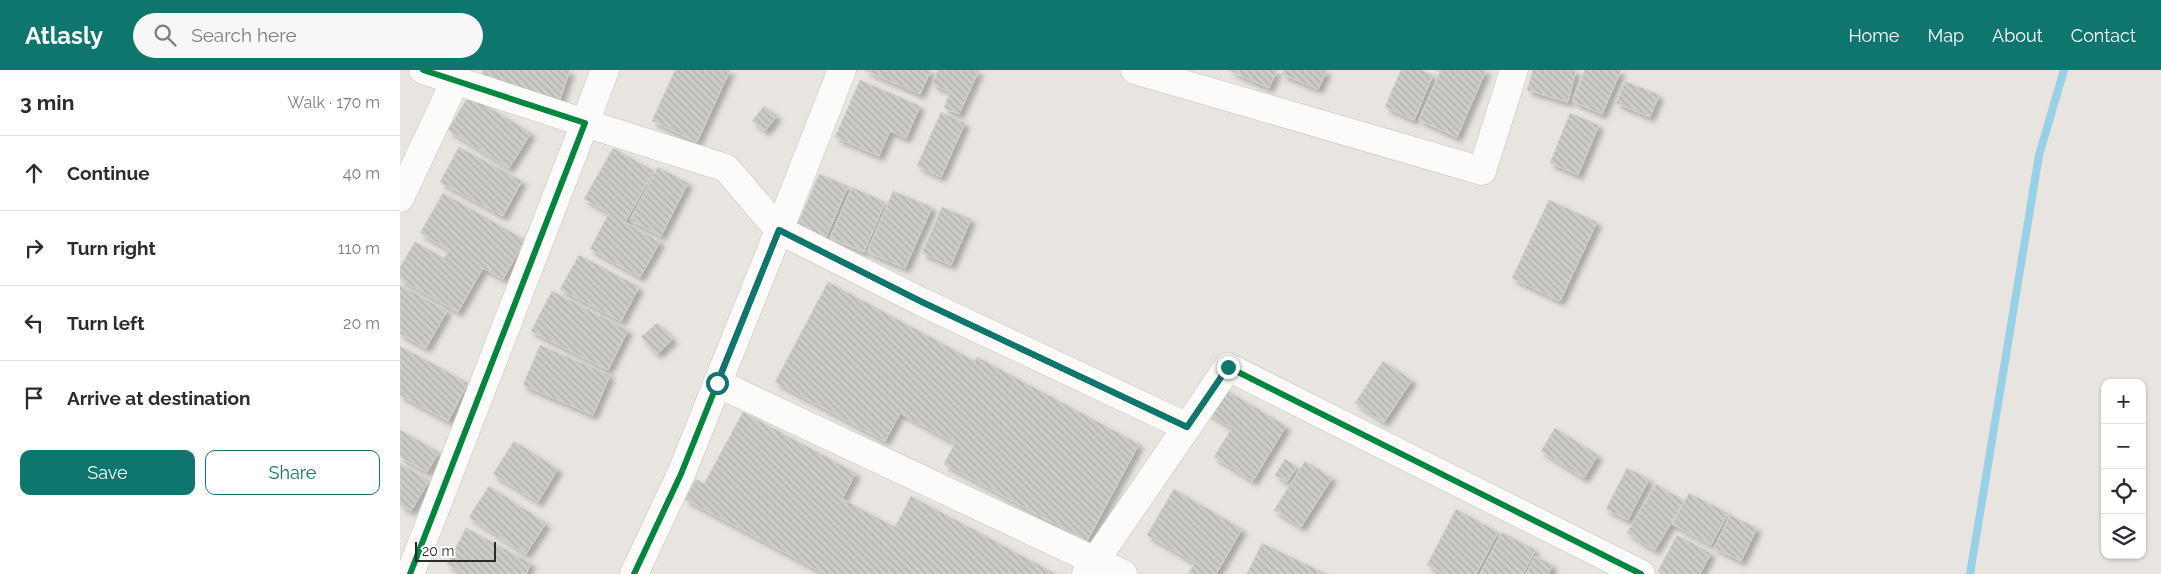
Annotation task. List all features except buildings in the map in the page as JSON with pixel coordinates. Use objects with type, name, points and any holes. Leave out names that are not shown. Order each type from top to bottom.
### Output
[{"type":"street","points":[[423,70],[726,168],[779,230],[922,302],[1187,427]]},
{"type":"street","points":[[410,574],[605,70]]},
{"type":"street","points":[[634,574],[681,474],[842,70]]},
{"type":"street","points":[[1135,70],[1482,171],[1514,70]]},
{"type":"street","points":[[400,198],[455,81]]},
{"type":"street","points":[[1091,567],[1228,367],[1641,574]]},
{"type":"street","points":[[717,383],[1091,567],[1123,574]]},
{"type":"waterway","points":[[1970,574],[2039,155],[2064,70]]},
{"type":"cycle path","points":[[410,574],[585,123],[423,70]]},
{"type":"cycle path","points":[[634,574],[681,474],[779,230],[922,302],[1187,427],[1228,367],[1641,574]]},
{"type":"route","points":[[717,383],[779,230],[922,302],[1187,427],[1228,367]]}]
